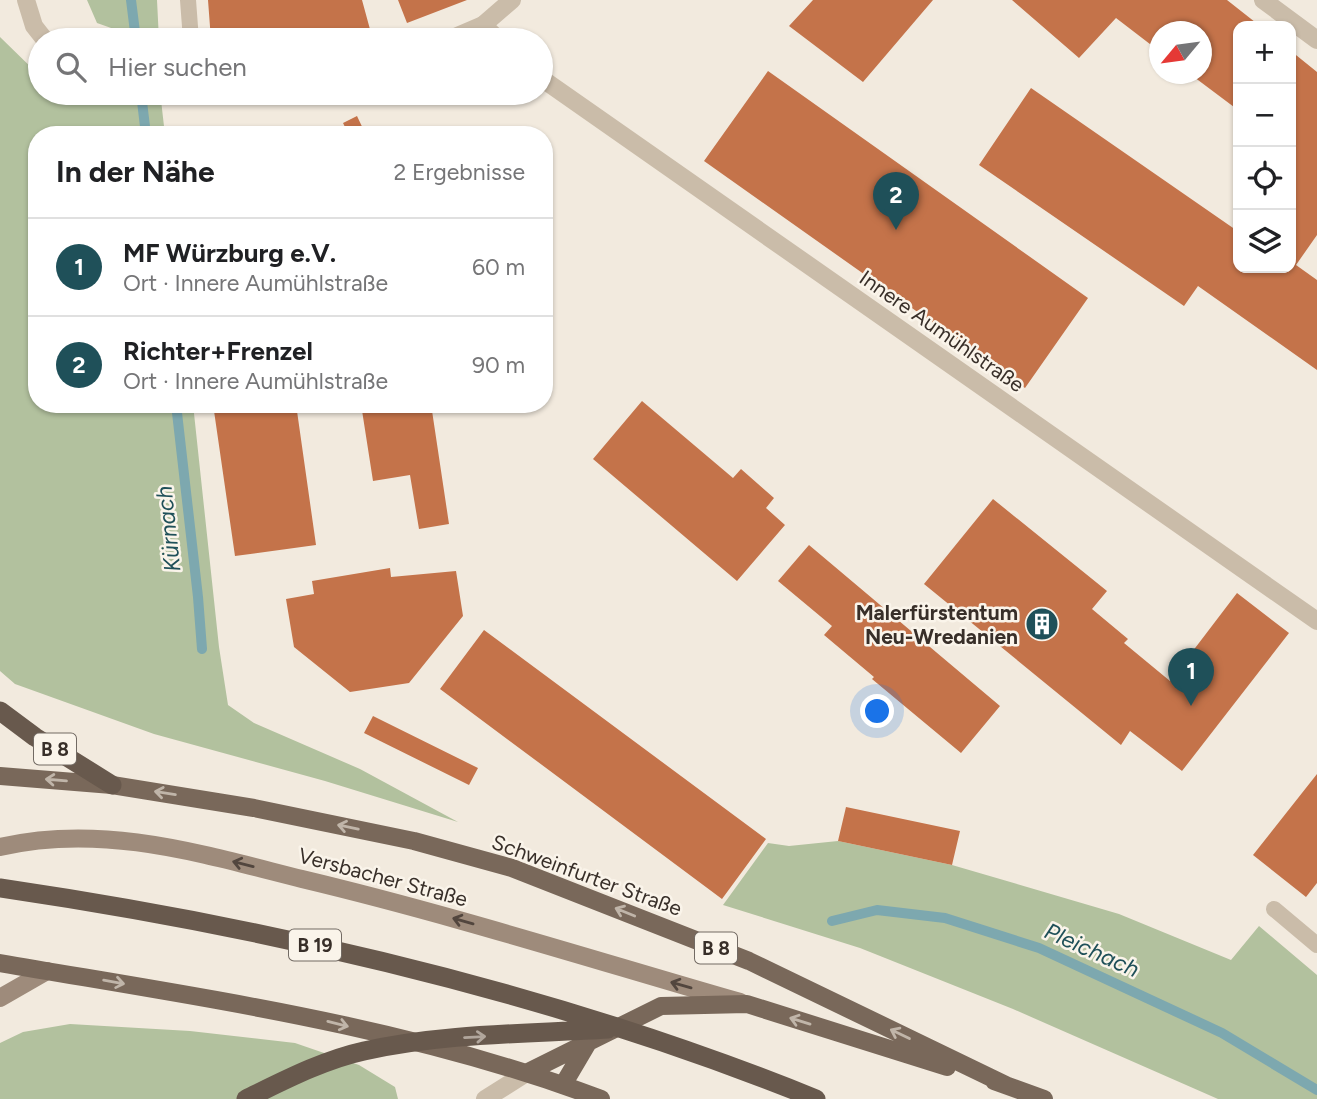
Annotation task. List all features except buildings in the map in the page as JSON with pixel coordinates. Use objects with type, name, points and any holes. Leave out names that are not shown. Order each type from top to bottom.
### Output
[{"type":"highway","name":"B 8","points":[[0,711],[112,785]]},
{"type":"highway","name":"B 19","points":[[0,888],[127,906],[318,946],[484,987],[623,1028],[816,1099]]},
{"type":"highway","name":"B 19","points":[[246,1099],[299,1073],[362,1051],[437,1039],[623,1028]]},
{"type":"main road","name":"Schweinfurter Straße","points":[[0,776],[112,785],[254,808],[401,838],[512,868],[749,961],[1006,1085]]},
{"type":"main road","name":"Versbacher Straße","points":[[0,847],[32,839],[89,838],[159,844],[386,899],[747,1004]]},
{"type":"main road","points":[[0,963],[294,1013],[528,1072],[601,1099]]},
{"type":"main road","points":[[0,998],[47,971]]},
{"type":"main road","name":"Schweinfurter Straße","points":[[528,1072],[661,1006],[747,1004],[1044,1099]]},
{"type":"main road","points":[[563,1084],[589,1041]]},
{"type":"street","points":[[26,0],[36,28]]},
{"type":"street","points":[[476,28],[496,16],[512,0]]},
{"type":"street","points":[[1263,0],[1317,40]]},
{"type":"street","points":[[483,25],[486,28]]},
{"type":"street","name":"Innere Aumühlstraße","points":[[553,86],[1317,621]]},
{"type":"street","points":[[485,1099],[528,1072]]},
{"type":"lane","points":[[188,0],[190,28]]},
{"type":"lane","points":[[1274,909],[1317,945]]},
{"type":"green space","points":[[87,0],[157,0],[158,28],[111,28],[97,23]]},
{"type":"green space","points":[[0,37],[28,64],[28,105],[162,105],[164,126],[28,126],[28,413],[194,413],[219,647],[228,705],[254,723],[360,769],[458,822],[325,781],[154,734],[15,684],[0,671]]},
{"type":"green space","points":[[838,841],[952,865],[1119,914],[1231,960],[1259,926],[1317,975],[1317,1099],[1218,1099],[1013,1009],[860,948],[723,905],[768,843],[789,846]]},
{"type":"green space","points":[[70,1024],[190,1031],[295,1043],[359,1065],[395,1087],[398,1099],[0,1099],[0,1043],[23,1032]]},
{"type":"waterway","name":"Kürnach","points":[[131,0],[134,28]]},
{"type":"waterway","name":"Kürnach","points":[[142,105],[145,126]]},
{"type":"waterway","name":"Kürnach","points":[[177,413],[202,649]]},
{"type":"waterway","name":"Pleichach","points":[[832,921],[877,910],[945,918],[1039,948],[1222,1033],[1317,1090]]},
{"type":"place","name":"Richter+Frenzel","points":[[896,230]]},
{"type":"place","name":"Malerfürstentum Neu-Wredanien","points":[[1042,624]]},
{"type":"place","name":"MF Würzburg e.V.","points":[[1191,706]]}]
